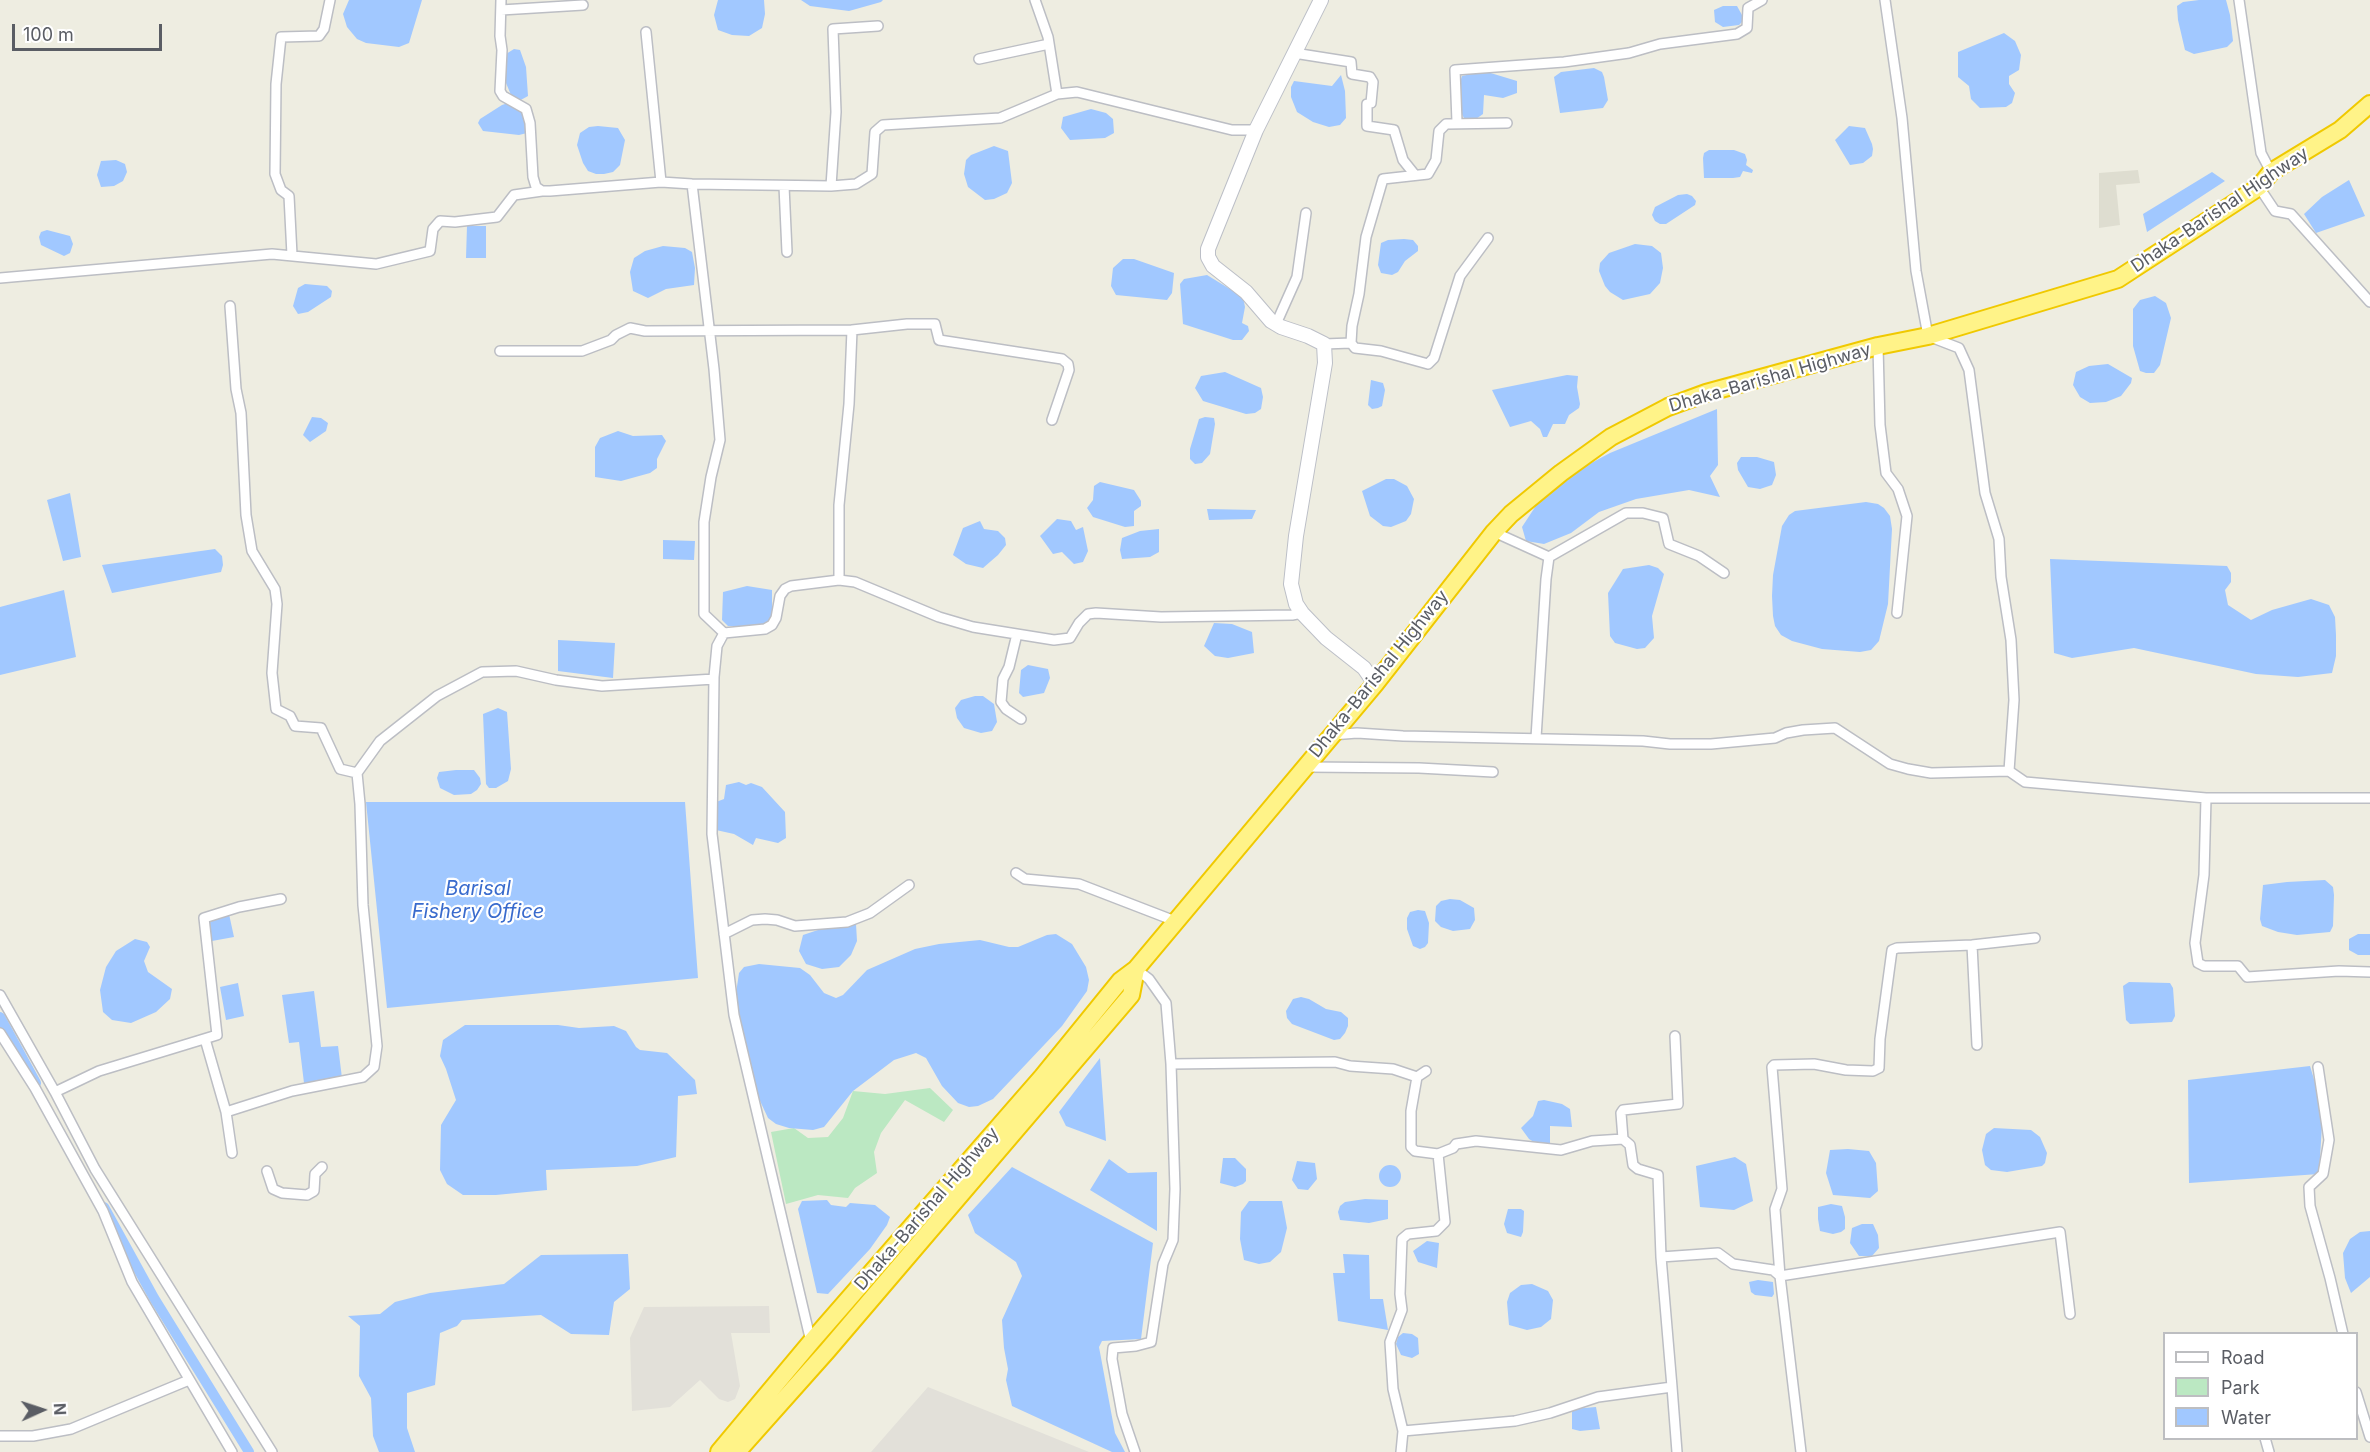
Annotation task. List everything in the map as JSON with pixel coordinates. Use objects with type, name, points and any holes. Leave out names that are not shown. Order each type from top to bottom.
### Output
[{"type":"highway","name":"Dhaka-Barishal Highway","points":[[719,1452],[811,1342],[1042,1077],[1120,981],[1137,969],[1304,767],[1501,536],[1511,514],[1561,473],[1611,437],[1668,406],[1706,393],[1878,346],[1928,336],[2118,279],[2259,187],[2271,172],[2340,130],[2370,104]]},
{"type":"highway","name":"Dhaka-Barishal Highway","points":[[737,1452],[827,1351],[1131,996],[1137,969]]},
{"type":"street","points":[[292,255],[289,196],[281,190],[275,174],[276,84],[281,37],[319,36],[324,29],[330,0]]},
{"type":"street","points":[[1035,0],[1049,44],[1057,94]]},
{"type":"street","points":[[1321,0],[1256,130],[1208,249],[1208,257],[1213,266],[1246,292],[1276,324],[1324,344],[1351,343]]},
{"type":"street","points":[[1457,122],[1455,70],[1586,59],[1629,53],[1660,44],[1737,34],[1747,28],[1748,8],[1762,0]]},
{"type":"street","points":[[1885,0],[1902,118],[1916,271],[1928,336],[1959,348],[1969,370],[1985,493],[1999,539],[2001,577],[2011,640],[2014,700],[2009,771]]},
{"type":"street","points":[[2239,0],[2261,153],[2271,172]]},
{"type":"street","points":[[542,191],[536,186],[532,177],[530,123],[526,109],[503,96],[500,91],[501,5],[583,5]]},
{"type":"street","points":[[831,186],[836,112],[833,29],[878,26]]},
{"type":"street","points":[[646,32],[661,182]]},
{"type":"street","points":[[979,59],[1049,44]]},
{"type":"street","points":[[1294,53],[1351,62],[1352,74],[1370,77],[1373,82],[1371,102],[1367,104],[1368,126],[1394,130],[1403,160],[1415,176]]},
{"type":"street","points":[[0,278],[272,254],[376,264],[430,251],[434,229],[440,221],[455,222],[497,217],[514,195],[542,191],[661,182],[784,186],[856,184],[872,174],[875,132],[883,126],[1000,118],[1057,94],[1077,92],[1232,130],[1256,130]]},
{"type":"street","points":[[1488,238],[1460,276],[1434,358],[1428,364],[1381,351],[1355,348],[1351,343],[1366,237],[1383,179],[1428,174],[1436,160],[1439,131],[1446,124],[1457,122],[1507,123]]},
{"type":"street","points":[[692,184],[720,440],[704,522],[704,614],[724,633],[765,629],[772,625],[776,618],[780,596],[785,589],[791,586],[839,580],[855,582],[939,616],[973,627],[1054,640],[1070,638],[1088,614],[1096,613],[1161,617],[1302,613]]},
{"type":"street","points":[[784,186],[787,252]]},
{"type":"street","points":[[2259,187],[2275,211],[2291,214],[2370,302]]},
{"type":"street","points":[[1276,324],[1297,277],[1306,213]]},
{"type":"street","points":[[230,306],[236,389],[241,413],[246,515],[252,551],[275,589],[277,604],[272,673],[276,708],[290,716],[295,726],[321,728],[340,769],[357,773]]},
{"type":"street","points":[[500,351],[582,351],[611,340],[630,328],[645,331],[852,330],[907,324],[935,324],[939,340],[1062,359],[1068,364],[1069,370],[1052,420]]},
{"type":"street","points":[[839,580],[838,505],[849,404],[852,330]]},
{"type":"street","points":[[1324,344],[1325,363],[1291,573],[1293,595],[1302,613],[1326,638],[1364,668],[1375,684]]},
{"type":"street","points":[[1878,346],[1880,425],[1886,473],[1898,489],[1907,516],[1897,613]]},
{"type":"street","points":[[1549,557],[1626,513],[1643,513],[1663,518],[1669,544],[1700,556],[1724,573]]},
{"type":"street","points":[[1501,536],[1549,557]]},
{"type":"street","points":[[1536,738],[1544,599],[1549,557]]},
{"type":"street","points":[[724,633],[717,645],[714,678],[712,834],[724,934],[734,1015],[811,1342]]},
{"type":"street","points":[[1017,634],[1009,667],[1003,679],[1001,702],[1006,709],[1021,719]]},
{"type":"street","points":[[226,1112],[292,1091],[363,1077],[374,1067],[377,1046],[363,905],[357,773],[380,741],[437,696],[482,672],[516,671],[556,680],[602,686],[714,678]]},
{"type":"street","points":[[1331,736],[1357,733],[1711,744],[1774,738],[1803,730],[1835,728],[1890,764],[1931,773],[2009,771],[2025,782],[2206,798],[2370,798]]},
{"type":"street","points":[[1304,767],[1419,768],[1493,772]]},
{"type":"street","points":[[2206,798],[2204,875],[2195,943],[2198,963],[2204,966],[2238,966],[2247,977],[2339,971],[2370,972]]},
{"type":"street","points":[[1016,873],[1025,879],[1079,884],[1175,921]]},
{"type":"street","points":[[724,934],[752,920],[777,920],[795,926],[847,922],[870,913],[909,885]]},
{"type":"street","points":[[55,1092],[99,1071],[217,1035],[204,918],[239,907],[281,899]]},
{"type":"street","points":[[1801,1452],[1780,1276],[1775,1209],[1782,1189],[1772,1067],[1774,1065],[1814,1064],[1846,1070],[1873,1071],[1879,1068],[1880,1039],[1892,950],[2035,938]]},
{"type":"street","points":[[1972,945],[1977,1045]]},
{"type":"street","points":[[1135,1452],[1122,1414],[1112,1359],[1113,1348],[1151,1342],[1163,1263],[1173,1240],[1175,1189],[1172,1064],[1166,1003],[1149,979],[1137,969]]},
{"type":"street","points":[[0,994],[95,1169],[272,1452]]},
{"type":"street","points":[[0,1033],[35,1088],[103,1211],[132,1282],[232,1452]]},
{"type":"street","points":[[1623,1139],[1621,1113],[1623,1110],[1678,1104],[1676,1036]]},
{"type":"street","points":[[205,1039],[226,1112],[232,1153]]},
{"type":"street","points":[[1172,1064],[1335,1062],[1350,1066],[1422,1074],[1411,1111],[1411,1146],[1420,1152],[1438,1154],[1454,1148],[1456,1144],[1476,1141],[1561,1150],[1592,1141],[1623,1139],[1630,1145],[1635,1167],[1658,1174],[1661,1257],[1677,1452]]},
{"type":"street","points":[[2318,1068],[2329,1140],[2323,1174],[2309,1187],[2310,1206],[2343,1332]]},
{"type":"street","points":[[1401,1452],[1403,1431],[1394,1389],[1390,1342],[1402,1310],[1400,1294],[1402,1239],[1408,1234],[1436,1231],[1445,1222],[1438,1154]]},
{"type":"street","points":[[267,1171],[273,1189],[282,1193],[308,1195],[314,1191],[315,1174],[322,1167]]},
{"type":"street","points":[[1661,1257],[1718,1253],[1733,1264],[1773,1270],[1780,1276],[2060,1232],[2070,1314]]},
{"type":"street","points":[[0,1436],[33,1436],[71,1429],[189,1380]]},
{"type":"street","points":[[1403,1431],[1515,1421],[1550,1413],[1598,1397],[1672,1387]]},
{"type":"street","points":[[2358,1398],[2370,1437]]},
{"type":"shaded area","points":[[2138,170],[2140,183],[2116,185],[2120,225],[2099,228],[2099,173]]},
{"type":"shaded area","points":[[769,1306],[770,1333],[731,1333],[740,1386],[735,1399],[728,1402],[719,1399],[700,1380],[670,1407],[632,1411],[630,1338],[644,1307]]},
{"type":"shaded area","points":[[928,1387],[1089,1452],[871,1452]]},
{"type":"green space","points":[[930,1088],[953,1110],[944,1122],[905,1100],[881,1133],[874,1152],[877,1173],[855,1188],[848,1198],[818,1195],[786,1204],[771,1132],[794,1128],[808,1138],[828,1137],[843,1118],[853,1091],[885,1094]]},
{"type":"water","points":[[349,0],[422,0],[409,43],[399,47],[366,43],[357,39],[347,27],[343,14]]},
{"type":"water","points":[[718,0],[764,0],[765,14],[762,28],[749,36],[732,35],[718,30],[714,15]]},
{"type":"water","points":[[801,0],[883,0],[849,11],[810,6]]},
{"type":"water","points":[[2226,0],[2233,41],[2227,47],[2194,54],[2185,50],[2177,6],[2183,2]]},
{"type":"water","points":[[1723,6],[1737,6],[1742,15],[1742,22],[1739,25],[1723,27],[1715,22],[1714,10]]},
{"type":"water","points":[[2004,33],[2015,41],[2021,55],[2019,70],[2009,76],[2009,84],[2015,93],[2012,103],[2006,107],[1980,108],[1971,99],[1969,86],[1958,77],[1958,52]]},
{"type":"water","points":[[514,49],[520,50],[526,67],[528,96],[519,101],[511,95],[506,83],[506,54]]},
{"type":"water","points":[[1594,68],[1602,72],[1604,77],[1608,100],[1603,108],[1560,113],[1554,77],[1561,72]]},
{"type":"water","points":[[1484,71],[1517,81],[1517,93],[1503,98],[1484,95],[1483,114],[1476,119],[1464,118],[1460,111],[1459,85],[1462,76]]},
{"type":"water","points":[[1341,75],[1345,91],[1346,118],[1340,125],[1329,127],[1313,122],[1297,112],[1291,97],[1291,87],[1294,81],[1332,86]]},
{"type":"water","points":[[508,103],[524,113],[527,133],[519,135],[483,131],[478,123],[480,119]]},
{"type":"water","points":[[1091,109],[1106,113],[1113,119],[1114,133],[1105,138],[1070,140],[1061,128],[1063,117]]},
{"type":"water","points":[[1849,126],[1865,128],[1872,144],[1872,156],[1863,163],[1850,165],[1835,140]]},
{"type":"water","points":[[589,127],[618,128],[625,140],[620,165],[613,172],[596,174],[588,171],[577,145],[580,133]]},
{"type":"water","points":[[994,146],[1008,151],[1012,183],[1007,193],[985,200],[968,187],[964,174],[966,160],[971,155]]},
{"type":"water","points":[[1709,150],[1734,150],[1745,154],[1746,165],[1753,170],[1752,173],[1743,171],[1740,177],[1733,178],[1704,178],[1703,158],[1704,153]]},
{"type":"water","points":[[116,160],[125,164],[127,172],[123,181],[114,186],[101,187],[97,175],[101,161]]},
{"type":"water","points":[[2212,172],[2225,181],[2147,232],[2143,214]]},
{"type":"water","points":[[2349,180],[2365,216],[2316,233],[2304,214],[2322,197]]},
{"type":"water","points":[[1687,194],[1696,201],[1695,205],[1666,224],[1655,221],[1652,215],[1655,207],[1678,195]]},
{"type":"water","points":[[467,226],[486,226],[486,258],[466,258]]},
{"type":"water","points":[[47,230],[70,236],[73,244],[70,253],[64,256],[41,245],[39,237],[41,232]]},
{"type":"water","points":[[1404,239],[1413,240],[1418,246],[1418,251],[1405,261],[1398,272],[1392,275],[1381,273],[1378,265],[1381,243]]},
{"type":"water","points":[[1635,244],[1652,246],[1661,253],[1663,268],[1660,283],[1650,294],[1623,300],[1605,286],[1599,271],[1600,263],[1609,253]]},
{"type":"water","points":[[663,246],[685,248],[692,252],[695,268],[694,285],[666,289],[648,298],[633,291],[630,272],[634,258],[645,251]]},
{"type":"water","points":[[1123,259],[1134,259],[1174,273],[1172,293],[1167,300],[1116,295],[1111,286],[1113,268]]},
{"type":"water","points":[[1207,275],[1243,297],[1245,307],[1242,323],[1248,326],[1249,331],[1242,340],[1233,340],[1183,324],[1180,284],[1184,279]]},
{"type":"water","points":[[305,284],[327,286],[332,291],[331,297],[308,312],[298,314],[293,306],[298,288]]},
{"type":"water","points":[[2155,296],[2166,303],[2171,318],[2160,365],[2154,373],[2146,373],[2140,371],[2133,346],[2133,309],[2140,300]]},
{"type":"water","points":[[2108,364],[2132,378],[2121,396],[2106,402],[2090,403],[2080,397],[2073,385],[2076,372],[2089,366]]},
{"type":"water","points":[[1225,372],[1261,388],[1263,397],[1261,409],[1255,413],[1246,414],[1203,401],[1195,388],[1201,376]]},
{"type":"water","points":[[1567,375],[1578,376],[1580,404],[1579,408],[1569,415],[1565,424],[1553,424],[1547,437],[1543,437],[1540,429],[1531,421],[1510,427],[1492,390]]},
{"type":"water","points":[[1371,380],[1383,383],[1385,390],[1382,406],[1372,409],[1368,405]]},
{"type":"water","points":[[1717,409],[1718,465],[1710,476],[1720,497],[1689,490],[1636,499],[1599,512],[1571,533],[1544,544],[1526,541],[1522,527],[1541,498],[1582,468],[1610,453]]},
{"type":"water","points":[[312,417],[321,418],[328,423],[326,431],[310,442],[303,435]]},
{"type":"water","points":[[1214,418],[1215,424],[1210,454],[1202,463],[1195,464],[1190,459],[1190,449],[1199,419]]},
{"type":"water","points":[[618,431],[633,436],[662,435],[666,441],[657,459],[657,468],[650,473],[621,481],[595,477],[595,447],[600,438]]},
{"type":"water","points":[[1741,457],[1757,457],[1774,462],[1776,475],[1772,485],[1760,489],[1748,487],[1738,470],[1737,463]]},
{"type":"water","points":[[1386,479],[1394,479],[1407,486],[1414,499],[1411,514],[1406,521],[1391,527],[1383,526],[1370,516],[1362,491]]},
{"type":"water","points":[[1100,482],[1134,490],[1141,501],[1141,506],[1134,511],[1134,526],[1125,527],[1093,517],[1087,508],[1093,500],[1094,486]]},
{"type":"water","points":[[70,493],[81,557],[63,561],[47,500]]},
{"type":"water","points":[[1866,502],[1878,504],[1884,508],[1890,516],[1892,529],[1888,604],[1879,641],[1871,650],[1860,652],[1822,649],[1792,641],[1781,635],[1775,626],[1773,616],[1773,575],[1782,526],[1789,515],[1795,511]]},
{"type":"water","points":[[1207,509],[1256,510],[1252,519],[1209,520]]},
{"type":"water","points":[[1057,519],[1071,521],[1076,530],[1083,527],[1088,551],[1083,562],[1074,564],[1062,552],[1053,554],[1040,536]]},
{"type":"water","points":[[980,521],[984,529],[998,531],[1005,538],[1006,545],[983,568],[966,564],[953,555],[963,528]]},
{"type":"water","points":[[1159,529],[1159,552],[1150,557],[1122,559],[1120,550],[1122,538],[1140,531]]},
{"type":"water","points":[[663,540],[695,541],[694,560],[663,559]]},
{"type":"water","points":[[215,549],[222,556],[221,572],[112,593],[102,565]]},
{"type":"water","points":[[2050,559],[2227,566],[2231,573],[2231,582],[2225,590],[2228,605],[2251,620],[2272,610],[2311,599],[2329,605],[2335,617],[2336,635],[2336,656],[2332,673],[2298,677],[2256,674],[2134,648],[2072,658],[2054,653]]},
{"type":"water","points":[[1649,565],[1658,568],[1664,574],[1652,616],[1654,638],[1645,648],[1637,649],[1615,643],[1610,636],[1608,593],[1623,569]]},
{"type":"water","points":[[747,586],[772,590],[772,619],[764,626],[728,626],[722,620],[723,592]]},
{"type":"water","points":[[64,590],[76,657],[0,675],[0,607]]},
{"type":"water","points":[[1214,623],[1232,624],[1252,632],[1254,653],[1228,658],[1215,656],[1204,646]]},
{"type":"water","points":[[558,640],[615,643],[613,678],[558,671]]},
{"type":"water","points":[[1028,665],[1048,669],[1050,678],[1044,693],[1023,697],[1019,693],[1021,670]]},
{"type":"water","points":[[983,696],[994,704],[997,722],[992,731],[981,733],[964,728],[957,718],[955,708],[961,700]]},
{"type":"water","points":[[498,708],[507,712],[511,769],[508,781],[496,788],[489,788],[486,784],[483,714]]},
{"type":"water","points":[[474,770],[481,784],[477,790],[471,794],[454,795],[440,788],[437,778],[439,772]]},
{"type":"water","points":[[739,782],[762,787],[785,812],[786,838],[778,843],[756,838],[753,845],[734,834],[716,830],[718,816],[715,812],[716,802],[724,799],[726,785]]},
{"type":"water","name":"Barisal Fishery Office","points":[[366,802],[685,802],[698,978],[387,1008]]},
{"type":"water","points":[[2325,880],[2333,887],[2334,895],[2333,926],[2330,932],[2297,935],[2278,932],[2262,926],[2260,919],[2263,885]]},
{"type":"water","points":[[1460,900],[1474,908],[1475,920],[1470,929],[1453,931],[1441,927],[1435,921],[1436,906],[1441,901]]},
{"type":"water","points":[[1425,911],[1429,923],[1428,943],[1420,949],[1413,946],[1407,929],[1407,918],[1410,912]]},
{"type":"water","points":[[229,914],[234,937],[212,941],[207,919]]},
{"type":"water","points":[[856,924],[857,941],[851,955],[839,967],[822,969],[806,964],[799,951],[803,935],[827,927]]},
{"type":"water","points":[[1056,934],[1072,944],[1086,967],[1089,980],[1087,991],[1062,1026],[993,1099],[978,1106],[969,1107],[958,1103],[942,1086],[926,1058],[916,1053],[894,1060],[853,1091],[824,1127],[813,1130],[789,1128],[776,1124],[768,1118],[753,1086],[737,1011],[736,993],[739,973],[744,967],[759,964],[800,968],[810,975],[824,993],[836,998],[843,995],[867,970],[915,949],[980,940],[1018,947],[1047,935]]},
{"type":"water","points":[[2358,934],[2370,934],[2370,955],[2358,955],[2349,950],[2349,939]]},
{"type":"water","points":[[135,939],[147,942],[150,947],[144,961],[148,972],[172,989],[170,999],[156,1012],[131,1023],[112,1020],[103,1012],[100,990],[106,967],[116,951]]},
{"type":"water","points":[[2129,982],[2170,983],[2173,988],[2175,1016],[2172,1022],[2130,1024],[2126,1020],[2123,986]]},
{"type":"water","points":[[238,983],[244,1016],[226,1020],[220,987]]},
{"type":"water","points":[[314,991],[321,1047],[338,1046],[342,1078],[304,1083],[299,1042],[289,1043],[282,995]]},
{"type":"water","points":[[1301,997],[1326,1009],[1341,1012],[1348,1018],[1348,1026],[1340,1039],[1334,1040],[1292,1024],[1287,1018],[1286,1011],[1293,999]]},
{"type":"water","points":[[465,1025],[558,1025],[579,1028],[614,1026],[626,1031],[640,1050],[667,1053],[695,1080],[697,1094],[678,1096],[676,1157],[637,1166],[546,1170],[547,1190],[496,1195],[463,1195],[447,1184],[440,1170],[441,1125],[456,1100],[440,1056],[443,1040]]},
{"type":"water","points":[[1100,1058],[1106,1141],[1066,1126],[1059,1112]]},
{"type":"water","points":[[2310,1066],[2323,1109],[2319,1174],[2189,1183],[2188,1080]]},
{"type":"water","points":[[1538,1101],[1562,1104],[1570,1109],[1572,1127],[1550,1126],[1550,1146],[1537,1144],[1529,1139],[1521,1128],[1533,1116]]},
{"type":"water","points":[[1994,1128],[2031,1130],[2040,1137],[2047,1153],[2045,1163],[2042,1166],[2007,1172],[1991,1170],[1985,1165],[1982,1150],[1986,1134]]},
{"type":"water","points":[[1830,1150],[1869,1151],[1876,1163],[1878,1191],[1870,1198],[1833,1195],[1826,1173]]},
{"type":"water","points":[[1735,1157],[1746,1164],[1753,1201],[1734,1210],[1700,1207],[1696,1166]]},
{"type":"water","points":[[1223,1158],[1235,1158],[1246,1169],[1246,1181],[1243,1184],[1235,1187],[1220,1183]]},
{"type":"water","points":[[1109,1159],[1128,1173],[1157,1172],[1157,1231],[1090,1190]]},
{"type":"water","points":[[1297,1161],[1315,1163],[1317,1179],[1308,1190],[1298,1189],[1292,1180]]},
{"type":"water","points":[[1390,1165],[1398,1168],[1401,1176],[1398,1184],[1390,1187],[1382,1184],[1379,1176],[1382,1168]]},
{"type":"water","points":[[1012,1167],[1153,1243],[1141,1339],[1102,1341],[1099,1347],[1115,1433],[1125,1452],[1112,1452],[1012,1406],[1006,1380],[1008,1369],[1002,1320],[1022,1276],[1016,1262],[975,1233],[968,1215]]},
{"type":"water","points":[[1365,1199],[1388,1200],[1388,1219],[1369,1223],[1340,1220],[1338,1212],[1340,1206],[1345,1202]]},
{"type":"water","points":[[827,1200],[831,1205],[846,1207],[850,1203],[875,1205],[890,1217],[870,1249],[828,1294],[817,1293],[798,1209],[802,1201]]},
{"type":"water","points":[[1249,1201],[1282,1201],[1287,1228],[1281,1252],[1270,1262],[1259,1264],[1244,1260],[1240,1239],[1241,1212]]},
{"type":"water","points":[[1831,1204],[1842,1206],[1845,1217],[1845,1229],[1833,1234],[1820,1231],[1818,1219],[1818,1207]]},
{"type":"water","points":[[1508,1209],[1524,1211],[1521,1237],[1507,1233],[1504,1224]]},
{"type":"water","points":[[1862,1224],[1873,1224],[1878,1235],[1879,1248],[1872,1256],[1859,1256],[1850,1243],[1852,1228]]},
{"type":"water","points":[[2370,1231],[2370,1277],[2351,1293],[2345,1278],[2343,1253],[2350,1239],[2360,1232]]},
{"type":"water","points":[[1427,1241],[1439,1243],[1437,1268],[1418,1262],[1413,1251]]},
{"type":"water","points":[[628,1254],[630,1289],[614,1302],[609,1335],[571,1334],[541,1315],[462,1320],[457,1326],[440,1333],[435,1385],[407,1393],[407,1428],[415,1452],[379,1452],[373,1436],[371,1398],[359,1376],[360,1326],[348,1316],[380,1314],[395,1302],[430,1293],[504,1284],[541,1255]]},
{"type":"water","points":[[1343,1254],[1369,1255],[1370,1299],[1383,1299],[1388,1330],[1338,1321],[1333,1273],[1345,1273]]},
{"type":"water","points":[[1758,1280],[1773,1282],[1772,1297],[1755,1295],[1751,1292],[1749,1282]]},
{"type":"water","points":[[1532,1284],[1548,1291],[1553,1300],[1551,1319],[1541,1327],[1527,1330],[1509,1325],[1507,1302],[1510,1293],[1521,1285]]},
{"type":"water","points":[[1403,1333],[1412,1334],[1418,1338],[1419,1354],[1412,1358],[1401,1355],[1396,1344],[1398,1337]]},
{"type":"water","points":[[1596,1407],[1600,1429],[1580,1431],[1572,1429],[1572,1409]]},
{"type":"waterway","points":[[0,1017],[36,1083]]},
{"type":"waterway","points":[[104,1207],[154,1298],[249,1452]]}]
